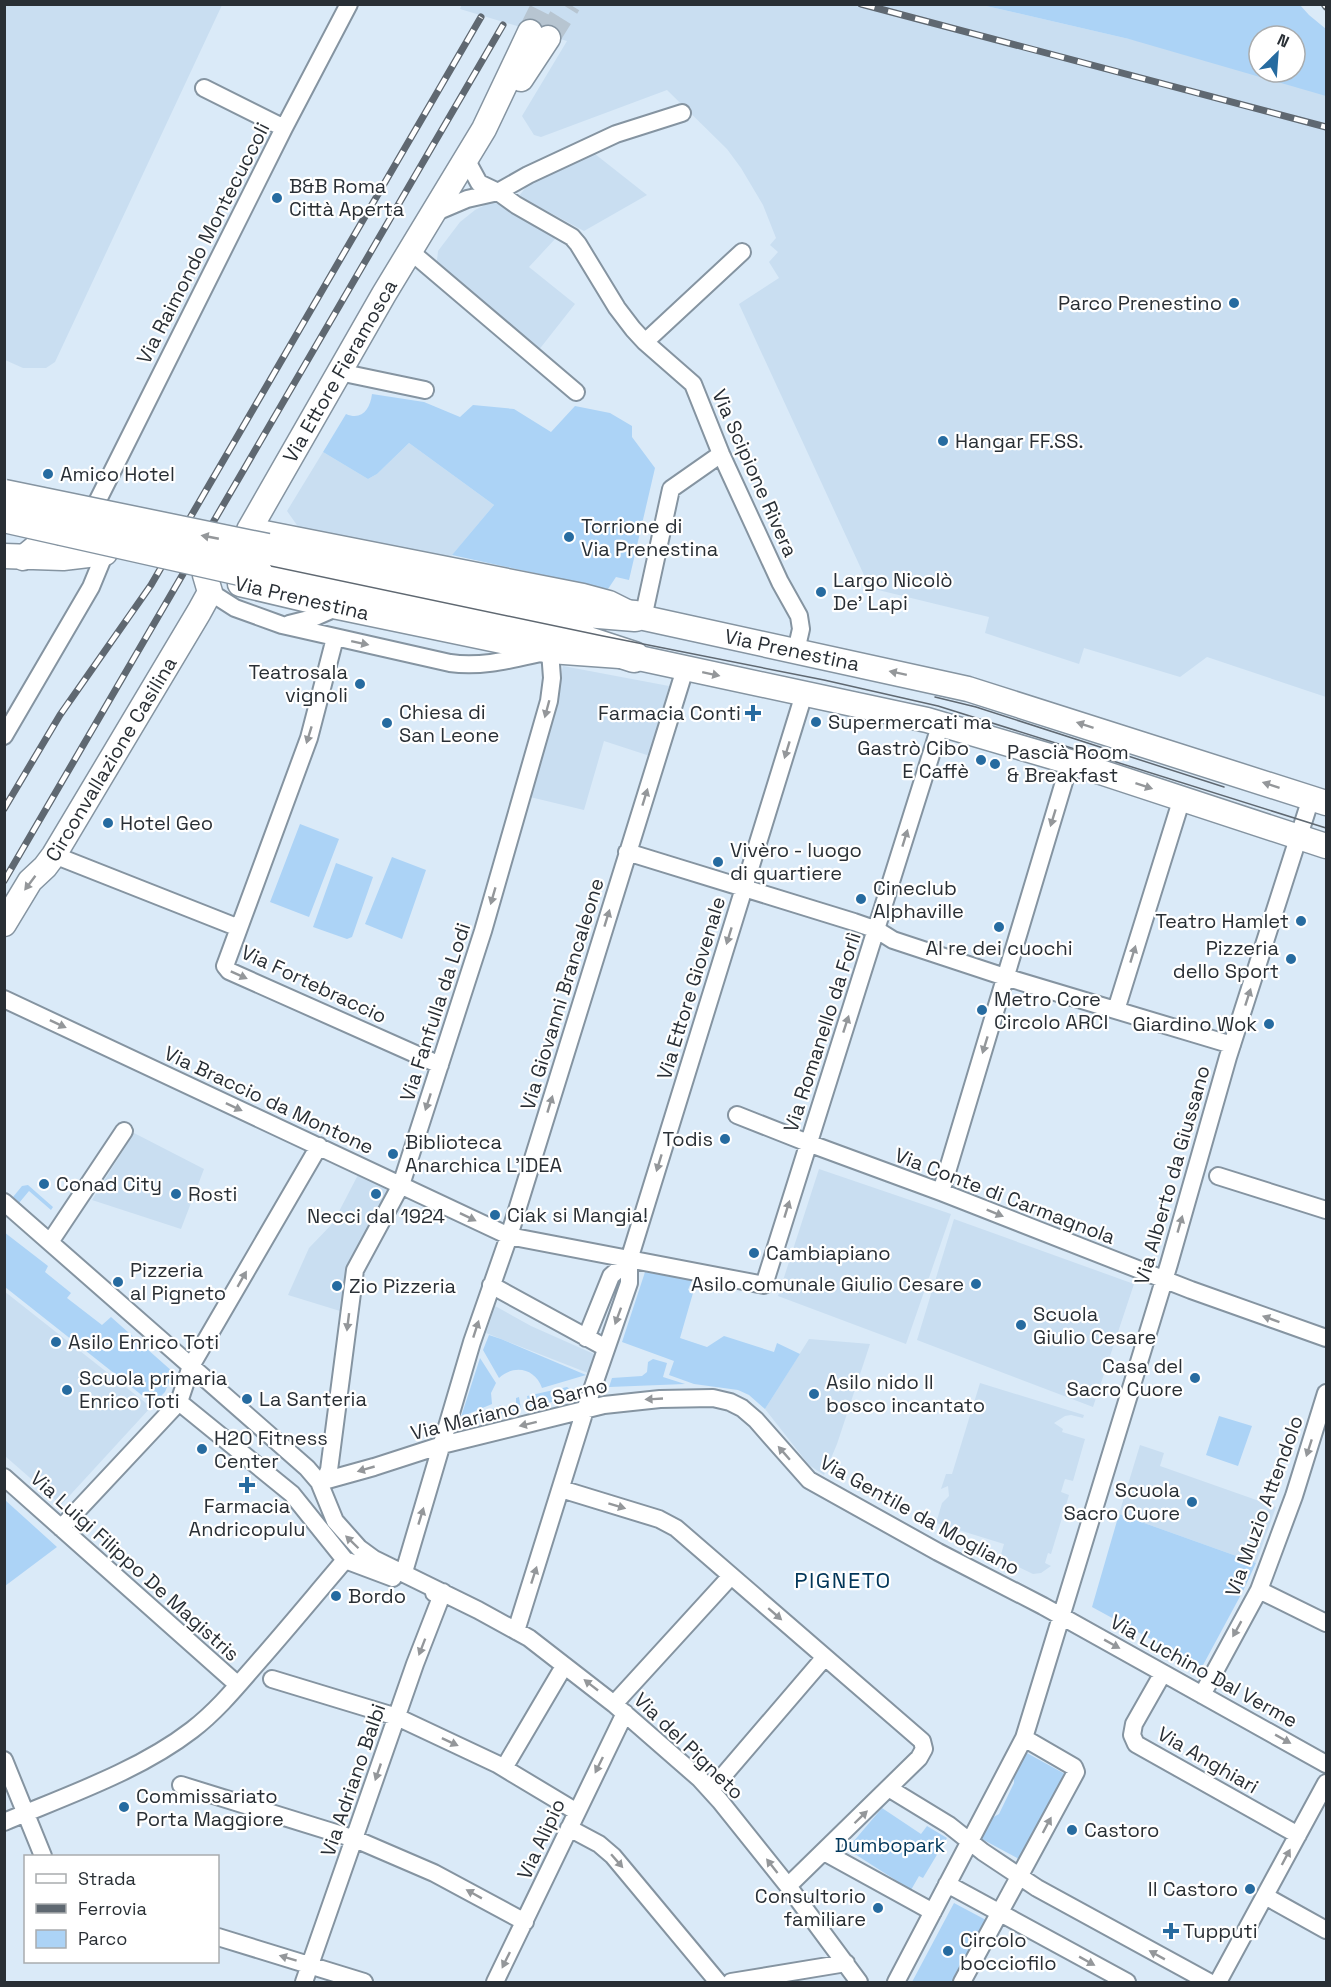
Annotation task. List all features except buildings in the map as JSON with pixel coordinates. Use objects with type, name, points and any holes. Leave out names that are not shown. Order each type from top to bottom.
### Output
[{"type":"highway","points":[[4,495],[583,626],[634,657]]},
{"type":"highway","points":[[4,517],[258,574],[583,626],[639,617]]},
{"type":"main road","name":"Via Ettore Fieramosca","points":[[249,530],[410,251],[484,129],[516,87],[539,35]]},
{"type":"main road","points":[[4,482],[103,506],[157,513]]},
{"type":"main road","points":[[14,556],[69,523],[103,506]]},
{"type":"main road","points":[[103,506],[92,519],[92,534],[97,545],[115,555]]},
{"type":"main road","points":[[4,530],[115,555]]},
{"type":"main road","name":"Via Prenestina","points":[[249,530],[584,596],[609,603],[639,617],[950,685],[996,697],[1319,801]]},
{"type":"main road","points":[[14,556],[63,558],[115,555]]},
{"type":"main road","name":"Via Prenestina","points":[[194,621],[204,580],[549,651],[634,657],[941,723],[1070,762],[1326,846]]},
{"type":"main road","name":"Circonvallazione Casilina","points":[[4,924],[30,881],[54,855],[194,621]]},
{"type":"street","name":"Via Raimondo Montecuccoli","points":[[103,506],[284,128],[349,4]]},
{"type":"street","points":[[204,87],[284,128]]},
{"type":"street","points":[[433,213],[455,203],[498,192],[528,175],[616,134],[682,113]]},
{"type":"street","points":[[466,159],[478,183],[498,192]]},
{"type":"street","name":"Via Scipione Rivera","points":[[498,192],[564,232],[578,244],[624,318],[645,342],[693,384],[721,454],[780,582],[796,611],[801,629],[796,651]]},
{"type":"street","points":[[410,251],[576,392]]},
{"type":"street","points":[[645,342],[742,252]]},
{"type":"street","points":[[339,372],[425,390]]},
{"type":"street","points":[[639,617],[671,489],[721,454]]},
{"type":"street","points":[[4,736],[91,587],[115,555]]},
{"type":"street","name":"Via Prenestina","points":[[204,580],[235,608],[282,625],[335,638],[467,665],[490,664],[549,651]]},
{"type":"street","points":[[282,625],[307,620],[338,607]]},
{"type":"street","points":[[239,927],[309,738],[335,638]]},
{"type":"street","name":"Via Fanfulla da Lodi","points":[[319,1482],[326,1477],[329,1470],[355,1270],[401,1185],[483,931],[548,706],[552,678],[549,651]]},
{"type":"street","name":"Via Giovanni Brancaleone","points":[[404,1572],[472,1342],[508,1236],[685,669]]},
{"type":"street","name":"Via Ettore Giovenale","points":[[516,1630],[585,1410],[630,1283],[629,1260],[804,694]]},
{"type":"street","name":"Via Romanello da Forlì","points":[[764,1286],[941,723]]},
{"type":"street","points":[[941,1192],[1070,762]]},
{"type":"street","points":[[1116,1010],[1182,798]]},
{"type":"street","name":"Via Alberto da Giussano","points":[[896,1983],[1024,1738],[1164,1280],[1232,1045],[1298,837],[1319,801]]},
{"type":"street","points":[[627,852],[854,922],[877,930],[893,940],[1005,977],[1232,1045]]},
{"type":"street","name":"Via Fortebraccio","points":[[54,855],[239,927],[225,963],[229,971],[440,1065]]},
{"type":"street","name":"Via Braccio da Montone","points":[[4,999],[508,1236],[764,1286]]},
{"type":"street","name":"Via Conte di Carmagnola","points":[[737,1115],[1164,1280],[1326,1338]]},
{"type":"street","points":[[50,1242],[124,1131]]},
{"type":"street","points":[[60,1528],[179,1402],[191,1366],[319,1146]]},
{"type":"street","points":[[1218,1176],[1326,1210]]},
{"type":"street","name":"Via del Pigneto","points":[[4,1202],[299,1461],[319,1482],[335,1521],[352,1542],[374,1559],[516,1630],[620,1708],[711,1790],[788,1886],[859,1983]]},
{"type":"street","name":"Via Ettore Giovenale","points":[[586,1338],[611,1276],[629,1260]]},
{"type":"street","points":[[491,1285],[606,1348]]},
{"type":"street","name":"Via Muzio Attendolo","points":[[1202,1695],[1259,1590],[1294,1496],[1326,1393]]},
{"type":"street","name":"Via Mariano da Sarno","points":[[319,1482],[442,1445],[585,1410],[652,1399],[713,1398]]},
{"type":"street","name":"Via Gentile da Mogliano","points":[[713,1398],[730,1402],[748,1413],[804,1476],[938,1552],[1061,1616]]},
{"type":"street","points":[[4,1822],[79,1791],[149,1758],[195,1728],[238,1685],[345,1560],[292,1494],[179,1402]]},
{"type":"street","name":"Via Luigi Filippo De Magistris","points":[[4,1477],[238,1685]]},
{"type":"street","points":[[561,1489],[669,1523],[918,1737],[924,1745],[921,1756],[890,1789],[788,1886]]},
{"type":"street","name":"Via del Pigneto","points":[[345,1560],[431,1593],[442,1592]]},
{"type":"street","name":"Via Alipio","points":[[495,1983],[577,1812],[620,1708],[731,1576]]},
{"type":"street","points":[[1259,1590],[1326,1623]]},
{"type":"street","name":"Via Adriano Balbi","points":[[304,1983],[442,1592]]},
{"type":"street","name":"Via Luchino Dal Verme","points":[[1061,1616],[1326,1764]]},
{"type":"street","points":[[711,1790],[825,1657]]},
{"type":"street","points":[[504,1768],[560,1673]]},
{"type":"street","name":"Via Anghiari","points":[[1163,1673],[1134,1724],[1132,1735],[1136,1744],[1298,1835]]},
{"type":"street","points":[[272,1679],[397,1717],[504,1768],[577,1812]]},
{"type":"street","points":[[962,1983],[1076,1772],[1074,1767],[1024,1738]]},
{"type":"street","points":[[4,1760],[42,1855]]},
{"type":"street","points":[[1218,1983],[1326,1783]]},
{"type":"street","points":[[182,1785],[355,1839],[434,1873],[525,1922]]},
{"type":"street","points":[[890,1789],[949,1825],[983,1852],[1037,1888],[1209,1983]]},
{"type":"street","points":[[569,1828],[599,1844],[613,1856],[718,1983]]},
{"type":"street","points":[[824,1852],[933,1912]]},
{"type":"street","points":[[947,1884],[1126,1983]]},
{"type":"street","points":[[1265,1896],[1326,1930]]},
{"type":"street","points":[[219,1937],[364,1983]]},
{"type":"street","points":[[731,1983],[846,1963]]},
{"type":"shaded area","points":[[5,4],[222,5],[55,362],[46,368],[23,368],[5,360]]},
{"type":"shaded area","points":[[462,4],[982,5],[1129,39],[1247,54],[1247,84],[1307,84],[1307,69],[1326,64],[1326,697],[1207,657],[1180,677],[1084,648],[1079,664],[985,633],[989,617],[870,588],[739,304],[779,278],[769,262],[778,252],[770,245],[776,238],[763,205],[741,168],[727,149],[667,90],[541,137],[534,135],[522,116],[567,41],[460,9]]},
{"type":"shaded area","points":[[595,154],[647,195],[584,231],[519,196],[529,183]]},
{"type":"shaded area","points":[[491,202],[506,206],[540,223],[555,239],[529,267],[575,304],[538,351],[436,269],[438,251],[460,222],[475,210]]},
{"type":"shaded area","points":[[409,443],[494,505],[448,560],[299,528],[287,511],[323,452],[368,479],[377,474]]},
{"type":"shaded area","points":[[563,666],[669,686],[650,756],[604,741],[584,810],[530,797]]},
{"type":"shaded area","points":[[134,1133],[204,1169],[181,1229],[92,1200]]},
{"type":"shaded area","points":[[819,1169],[951,1214],[906,1344],[778,1296]]},
{"type":"shaded area","points":[[359,1173],[389,1189],[348,1269],[340,1311],[288,1295],[309,1248],[333,1223]]},
{"type":"shaded area","name":"Scuola Giulio Cesare","points":[[954,1219],[1134,1284],[1093,1407],[917,1340]]},
{"type":"shaded area","name":"Scuola primaria Enrico Toti","points":[[4,1291],[151,1407],[61,1505],[5,1456]]},
{"type":"shaded area","points":[[495,1306],[531,1326],[594,1354],[588,1373],[486,1333]]},
{"type":"shaded area","name":"Asilo nido Il bosco incantato","points":[[809,1339],[870,1344],[837,1444],[824,1475],[809,1465],[765,1409]]},
{"type":"shaded area","points":[[980,1383],[1084,1415],[1083,1418],[1065,1416],[1054,1423],[1063,1429],[1062,1432],[1085,1439],[1073,1481],[1065,1479],[1061,1492],[1069,1495],[1051,1554],[1048,1553],[1045,1563],[1051,1566],[1041,1573],[1033,1574],[1000,1558],[1004,1544],[936,1523],[942,1503],[949,1496],[948,1486],[941,1489],[946,1474],[952,1474]]},
{"type":"shaded area","name":"Scuola Sacro Cuore","points":[[1140,1445],[1164,1453],[1160,1466],[1276,1507],[1256,1563],[1119,1514]]},
{"type":"green space","points":[[982,5],[1300,5],[1326,29],[1326,96],[1285,84],[1307,84],[1307,24],[1247,24],[1247,73],[1129,39]]},
{"type":"green space","points":[[372,394],[424,402],[460,417],[473,405],[514,409],[551,432],[575,406],[610,413],[632,426],[632,437],[655,468],[629,580],[616,577],[608,589],[452,555],[494,505],[409,443],[377,474],[368,479],[323,452],[346,414],[361,415],[367,409]]},
{"type":"green space","points":[[300,824],[339,839],[309,917],[270,902]]},
{"type":"green space","points":[[392,857],[426,870],[402,939],[365,924]]},
{"type":"green space","points":[[336,863],[373,877],[352,937],[347,939],[313,927]]},
{"type":"green space","points":[[28,1185],[53,1207],[51,1210],[29,1191],[19,1203],[13,1197],[22,1186]]},
{"type":"green space","points":[[4,1232],[48,1266],[45,1272],[71,1293],[67,1298],[102,1325],[111,1317],[173,1372],[165,1392],[153,1404],[5,1287]]},
{"type":"green space","points":[[645,1272],[692,1280],[688,1290],[693,1293],[680,1338],[707,1347],[724,1336],[774,1352],[777,1343],[800,1354],[765,1409],[749,1395],[738,1390],[694,1384],[669,1375],[674,1361],[622,1342]]},
{"type":"green space","points":[[489,1335],[586,1375],[542,1388],[534,1376],[523,1370],[511,1371],[499,1378],[483,1350]]},
{"type":"green space","points":[[480,1358],[496,1383],[491,1393],[492,1404],[461,1417]]},
{"type":"green space","points":[[653,1359],[667,1363],[663,1377],[685,1384],[609,1387],[612,1378],[642,1376],[647,1372],[648,1362]]},
{"type":"green space","points":[[567,1387],[579,1396],[529,1407],[527,1396]]},
{"type":"green space","points":[[519,1397],[521,1409],[468,1421],[501,1405],[507,1410],[512,1409],[516,1405],[516,1398]]},
{"type":"green space","points":[[1219,1416],[1252,1426],[1238,1466],[1206,1455]]},
{"type":"green space","points":[[5,1500],[57,1547],[5,1586]]},
{"type":"green space","points":[[1119,1514],[1256,1563],[1202,1667],[1092,1607]]},
{"type":"green space","points":[[1025,1752],[1065,1774],[1019,1859],[980,1838],[990,1819],[999,1814],[1014,1783],[1014,1773]]},
{"type":"green space","name":"Dumbopark","points":[[882,1808],[921,1834],[927,1826],[947,1838],[923,1878],[919,1876],[911,1890],[847,1849]]},
{"type":"green space","name":"Circolo bocciofilo","points":[[954,1903],[986,1920],[953,1982],[912,1982]]},
{"type":"tunnel","points":[[530,32],[544,4]]},
{"type":"tunnel","points":[[548,38],[569,4]]},
{"type":"tram line","points":[[4,510],[824,680],[938,706],[1326,828]]},
{"type":"tram line","points":[[935,697],[976,707],[1224,787]]},
{"type":"railway","points":[[861,4],[1326,127]]},
{"type":"railway","points":[[4,809],[60,715],[151,585],[481,17]]},
{"type":"railway","points":[[4,881],[503,25]]},
{"type":"place","name":"B&B Roma Città Aperta","points":[[277,198]]},
{"type":"place","name":"Parco Prenestino","points":[[1234,303]]},
{"type":"place","name":"Hangar FF.SS.","points":[[943,441]]},
{"type":"place","name":"Amico Hotel","points":[[48,474]]},
{"type":"place","name":"Torrione di Via Prenestina","points":[[569,537]]},
{"type":"place","name":"Largo Nicolò De' Lapi","points":[[821,592]]},
{"type":"place","name":"Teatrosala vignoli","points":[[360,684]]},
{"type":"place","name":"Farmacia Conti","points":[[753,713]]},
{"type":"place","name":"Supermercati ma","points":[[816,722]]},
{"type":"place","name":"Chiesa di San Leone","points":[[387,723]]},
{"type":"place","name":"Gastrò Cibo E Caffè","points":[[981,760]]},
{"type":"place","name":"Pascià Room & Breakfast","points":[[995,764]]},
{"type":"place","name":"Hotel Geo","points":[[108,823]]},
{"type":"place","name":"Vivèro - luogo di quartiere","points":[[718,862]]},
{"type":"place","name":"Cineclub Alphaville","points":[[861,899]]},
{"type":"place","name":"Teatro Hamlet","points":[[1301,921]]},
{"type":"place","name":"Al re dei cuochi","points":[[999,927]]},
{"type":"place","name":"Pizzeria dello Sport","points":[[1291,959]]},
{"type":"place","name":"Metro Core Circolo ARCI","points":[[982,1010]]},
{"type":"place","name":"Giardino Wok","points":[[1269,1024]]},
{"type":"place","name":"Todis","points":[[725,1139]]},
{"type":"place","name":"Biblioteca Anarchica L'IDEA","points":[[393,1154]]},
{"type":"place","name":"Conad City","points":[[44,1184]]},
{"type":"place","name":"Rosti","points":[[176,1194]]},
{"type":"place","name":"Necci dal 1924","points":[[376,1194]]},
{"type":"place","name":"Ciak si Mangia!","points":[[495,1215]]},
{"type":"place","name":"Cambiapiano","points":[[754,1253]]},
{"type":"place","name":"Pizzeria al Pigneto","points":[[118,1282]]},
{"type":"place","name":"Asilo comunale Giulio Cesare","points":[[976,1284]]},
{"type":"place","name":"Zio Pizzeria","points":[[337,1286]]},
{"type":"place","name":"Scuola Giulio Cesare","points":[[1021,1325]]},
{"type":"place","name":"Asilo Enrico Toti","points":[[56,1342]]},
{"type":"place","name":"Casa del Sacro Cuore","points":[[1195,1378]]},
{"type":"place","name":"Scuola primaria Enrico Toti","points":[[67,1390]]},
{"type":"place","name":"Asilo nido Il bosco incantato","points":[[814,1394]]},
{"type":"place","name":"La Santeria","points":[[247,1399]]},
{"type":"place","name":"H2O Fitness Center","points":[[202,1449]]},
{"type":"place","name":"Farmacia Andricopulu","points":[[247,1485]]},
{"type":"place","name":"Scuola Sacro Cuore","points":[[1192,1502]]},
{"type":"place","name":"Bordo","points":[[336,1596]]},
{"type":"place","name":"Commissariato Porta Maggiore","points":[[124,1807]]},
{"type":"place","name":"Castoro","points":[[1072,1830]]},
{"type":"place","name":"Il Castoro","points":[[1250,1889]]},
{"type":"place","name":"Consultorio familiare","points":[[878,1908]]},
{"type":"place","name":"Tupputi","points":[[1171,1931]]},
{"type":"place","name":"Circolo bocciofilo","points":[[948,1951]]},
{"type":"district","name":"PIGNETO","points":[[843,1580]]}]
